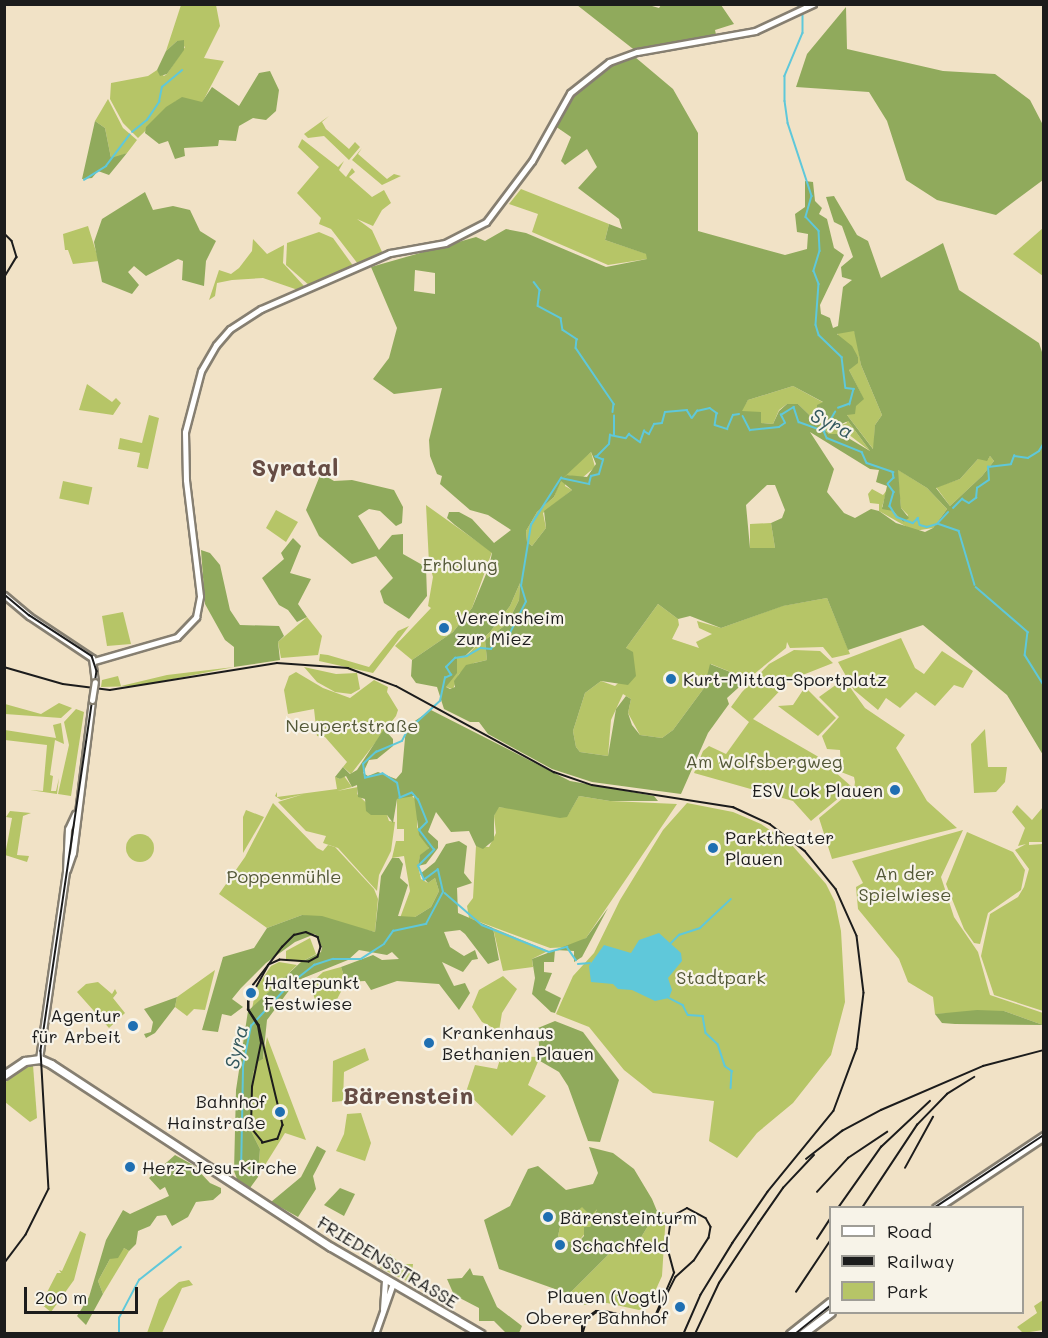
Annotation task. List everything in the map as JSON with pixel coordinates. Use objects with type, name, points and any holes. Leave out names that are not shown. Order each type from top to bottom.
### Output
[{"type":"main road","points":[[4,1075],[20,1062],[39,1059]]},
{"type":"main road","name":"FRIEDENSSTRASSE","points":[[39,1059],[281,1215],[481,1334]]},
{"type":"main road","points":[[939,1206],[1044,1136]]},
{"type":"main road","points":[[790,1334],[829,1304]]},
{"type":"main road","points":[[802,1334],[829,1314]]},
{"type":"street","points":[[94,661],[183,634],[199,610],[199,587],[186,480],[185,432],[194,389],[216,345],[245,318],[402,249],[459,238],[486,222],[521,177],[578,84],[616,58],[762,29],[813,4]]},
{"type":"street","points":[[4,595],[94,661],[96,678],[75,814],[73,853],[66,871],[39,1059]]},
{"type":"street","points":[[384,1313],[385,1278]]},
{"type":"street","points":[[375,1334],[393,1283]]},
{"type":"green space","points":[[645,4],[659,8],[661,5],[721,5],[734,24],[715,30],[717,39],[637,52],[577,5]]},
{"type":"green space","points":[[181,5],[216,5],[220,26],[204,58],[224,61],[202,103],[176,101],[138,138],[123,123],[110,99],[111,83],[148,76],[157,70],[164,76],[167,74],[185,47],[177,41],[166,51]]},
{"type":"green space","points":[[846,7],[847,49],[943,71],[995,74],[1030,100],[1043,125],[1043,180],[996,215],[937,200],[906,180],[887,121],[869,92],[796,87],[807,54]]},
{"type":"green space","points":[[184,40],[184,50],[167,74],[160,76],[157,70],[166,51],[177,41]]},
{"type":"green space","points":[[635,57],[673,89],[698,133],[698,231],[785,255],[807,249],[808,234],[797,232],[795,214],[805,207],[805,181],[813,182],[815,201],[822,208],[819,214],[827,219],[834,248],[844,255],[820,305],[821,314],[830,318],[833,328],[838,326],[843,287],[852,280],[842,277],[841,267],[853,257],[842,226],[834,222],[826,197],[834,196],[857,235],[868,241],[881,278],[943,243],[959,290],[1039,343],[1043,355],[1043,755],[1007,695],[923,625],[848,650],[827,598],[783,606],[721,628],[690,616],[678,619],[658,604],[626,648],[633,652],[636,676],[628,685],[601,681],[585,693],[573,731],[576,747],[580,752],[608,756],[616,709],[626,696],[631,699],[628,713],[632,725],[640,735],[662,738],[673,730],[704,688],[710,664],[748,679],[727,698],[729,704],[708,733],[681,794],[592,782],[552,769],[488,734],[479,722],[470,722],[444,709],[437,687],[416,683],[411,676],[412,660],[453,632],[472,608],[489,567],[492,553],[447,518],[449,512],[459,512],[472,519],[494,543],[511,530],[488,515],[470,510],[440,484],[442,476],[437,474],[430,456],[429,440],[442,388],[394,394],[373,379],[389,358],[397,328],[371,267],[476,237],[485,241],[506,229],[526,233],[606,267],[647,259],[646,254],[605,240],[609,224],[622,229],[619,219],[578,188],[597,167],[587,149],[565,165],[561,161],[571,137],[555,126],[579,85],[612,65]],"holes":[[[415,270],[435,273],[435,294],[414,291]],[[854,331],[861,365],[882,415],[875,425],[873,449],[847,415],[855,414],[856,406],[864,399],[849,370],[858,363],[858,357],[852,346],[837,334]],[[793,386],[823,402],[817,405],[817,417],[833,428],[848,421],[870,451],[850,439],[848,434],[829,434],[798,404],[787,404],[779,411],[773,424],[761,423],[761,412],[742,411],[748,400]],[[810,432],[870,469],[879,470],[876,482],[887,486],[882,509],[893,511],[903,522],[909,518],[901,508],[898,470],[927,488],[947,509],[933,528],[925,532],[896,523],[879,511],[871,509],[855,518],[844,513],[827,492],[834,469]],[[591,452],[596,464],[587,477],[567,475],[561,480]],[[990,456],[994,461],[982,476],[950,506],[936,488],[960,479],[978,459],[987,461]],[[561,481],[572,490],[544,511],[546,528],[532,546],[527,542],[526,531],[537,512],[554,497]],[[767,485],[775,485],[785,510],[782,518],[771,523],[775,548],[750,548],[746,505]],[[520,583],[519,600],[507,624],[485,640],[487,660],[466,665],[454,681],[455,687],[450,689],[446,687],[457,673],[457,658],[465,656],[490,632],[510,606]]]},
{"type":"green space","points":[[270,71],[279,90],[276,111],[266,120],[253,118],[239,126],[236,141],[219,140],[218,146],[184,148],[185,156],[175,159],[168,141],[159,144],[145,133],[146,127],[166,107],[182,97],[202,102],[212,87],[239,106],[259,73]]},
{"type":"green space","points":[[108,99],[123,128],[137,140],[127,153],[115,158],[111,158],[105,128],[95,121]]},
{"type":"green space","points":[[329,116],[322,122],[326,129],[349,149],[355,142],[360,147],[349,160],[324,136],[308,138],[304,134]]},
{"type":"green space","points":[[95,121],[105,128],[111,158],[127,153],[109,175],[98,171],[92,178],[82,179]]},
{"type":"green space","points":[[302,139],[338,167],[344,161],[339,170],[346,177],[352,168],[355,172],[349,177],[372,197],[384,190],[391,203],[382,210],[373,226],[357,219],[372,230],[383,254],[358,264],[331,229],[319,224],[321,218],[297,193],[319,167],[298,147]]},
{"type":"green space","points":[[362,148],[358,154],[387,179],[394,174],[401,176],[382,185],[352,160]]},
{"type":"green space","points":[[521,189],[609,224],[605,240],[647,254],[647,259],[608,265],[532,232],[538,214],[509,204]]},
{"type":"green space","points":[[145,192],[153,210],[173,206],[190,210],[200,231],[216,241],[206,261],[204,286],[182,280],[183,261],[178,259],[146,276],[134,266],[128,272],[139,285],[132,294],[102,282],[94,242],[102,219]]},
{"type":"green space","points":[[88,226],[99,261],[73,264],[68,250],[65,250],[63,234]]},
{"type":"green space","points":[[1043,228],[1043,276],[1013,254]]},
{"type":"green space","points":[[319,232],[333,238],[354,267],[310,286],[286,265],[287,243]]},
{"type":"green space","points":[[253,239],[267,254],[284,245],[283,263],[304,286],[298,290],[263,278],[232,280],[217,283],[215,296],[209,300],[219,270],[231,274],[239,268],[252,251]]},
{"type":"green space","points":[[838,331],[854,331],[861,365],[882,415],[875,425],[874,450],[847,415],[861,394],[849,370],[858,357],[838,336]]},
{"type":"green space","points":[[87,384],[112,402],[116,398],[121,403],[113,415],[79,410]]},
{"type":"green space","points":[[793,386],[826,404],[817,417],[833,428],[847,423],[844,418],[848,421],[870,451],[848,434],[829,434],[798,404],[787,404],[779,410],[773,424],[761,423],[761,412],[740,412],[748,400]]},
{"type":"green space","points":[[149,415],[159,418],[148,469],[137,467],[140,453],[118,449],[120,438],[142,443]]},
{"type":"green space","points":[[591,452],[595,467],[582,478],[567,475],[565,486],[572,490],[543,513],[546,528],[532,546],[527,542],[526,531],[537,512],[554,497],[562,476]]},
{"type":"green space","points":[[990,456],[994,461],[982,476],[950,506],[936,487],[960,479],[978,459],[988,459]]},
{"type":"green space","points":[[897,469],[927,488],[947,509],[933,528],[914,531],[879,511],[879,504],[870,503],[868,494],[872,489],[883,495],[887,490],[882,507],[893,511],[903,522],[908,515],[901,508]]},
{"type":"green space","points":[[321,473],[334,481],[352,480],[394,490],[403,507],[402,523],[396,526],[380,511],[369,509],[358,516],[379,550],[392,535],[403,534],[403,554],[426,567],[427,596],[409,619],[384,603],[380,591],[393,578],[376,556],[352,564],[319,536],[306,510]]},
{"type":"green space","points":[[63,481],[92,487],[89,505],[59,499]]},
{"type":"green space","name":"Erholung","points":[[426,505],[492,552],[472,608],[453,632],[412,660],[395,646],[431,608],[428,606],[433,577],[429,563]]},
{"type":"green space","points":[[276,510],[298,522],[286,542],[266,528]]},
{"type":"green space","points":[[771,523],[775,548],[750,549],[750,524]]},
{"type":"green space","points":[[293,538],[301,546],[290,573],[311,579],[298,604],[307,617],[297,622],[288,610],[279,605],[262,578],[284,559],[281,553]]},
{"type":"green space","points":[[201,550],[210,553],[220,565],[230,610],[240,625],[279,626],[284,636],[278,642],[280,660],[234,667],[234,647],[225,640],[205,604]]},
{"type":"green space","points":[[520,583],[519,600],[507,624],[485,640],[487,660],[474,663],[459,674],[453,689],[446,687],[457,669],[457,658],[465,657],[490,632],[510,606]]},
{"type":"green space","points":[[827,598],[850,654],[832,658],[823,647],[790,648],[787,642],[786,648],[748,679],[711,664],[704,688],[673,730],[662,738],[640,735],[628,713],[631,699],[623,694],[611,720],[608,756],[580,752],[576,747],[573,731],[585,693],[601,681],[615,686],[633,669],[626,648],[658,604],[678,619],[679,625],[672,639],[699,648],[696,642],[712,634],[699,628],[697,621],[721,628],[782,606]]},
{"type":"green space","points":[[123,612],[131,644],[107,646],[102,616]]},
{"type":"green space","points":[[307,617],[322,636],[318,655],[281,658],[278,642]]},
{"type":"green space","points":[[409,626],[373,673],[319,661],[320,654],[369,667],[398,631]]},
{"type":"green space","points":[[901,638],[915,668],[924,674],[942,651],[973,671],[963,688],[954,685],[935,706],[916,692],[900,708],[886,698],[878,710],[854,690],[838,662]]},
{"type":"green space","name":"Am Wolfsbergweg","points":[[794,650],[820,651],[833,663],[790,680],[753,719],[817,756],[852,787],[811,821],[793,801],[694,773],[703,751],[709,746],[726,754],[749,722],[731,707],[742,692],[769,664]]},
{"type":"green space","points":[[234,667],[138,686],[101,687],[102,680],[118,676],[121,686],[167,675]]},
{"type":"green space","points":[[304,667],[336,674],[357,673],[360,689],[351,694],[335,692],[317,682]]},
{"type":"green space","name":"Neupertstraße","points":[[296,672],[323,688],[350,698],[374,680],[388,687],[387,692],[398,710],[396,716],[351,774],[343,767],[347,762],[325,737],[317,736],[314,709],[288,714],[284,690],[289,676]]},
{"type":"green space","points":[[844,679],[865,708],[905,735],[896,748],[927,801],[957,828],[832,859],[819,818],[854,789],[855,782],[854,777],[841,772],[840,750],[827,749],[822,736],[839,717],[819,697]]},
{"type":"green space","points":[[805,687],[836,718],[818,736],[778,706],[793,705]]},
{"type":"green space","points":[[59,703],[72,708],[61,718],[5,714],[5,704],[41,714]]},
{"type":"green space","points":[[76,709],[84,712],[71,796],[58,794],[69,745],[64,722]]},
{"type":"green space","points":[[431,710],[570,781],[654,796],[658,801],[610,801],[579,796],[567,817],[560,818],[499,807],[494,816],[494,840],[483,849],[476,846],[469,831],[451,832],[436,812],[428,832],[438,841],[438,848],[426,864],[418,866],[420,855],[429,848],[419,835],[414,796],[397,799],[393,823],[387,815],[371,815],[366,811],[365,799],[358,797],[357,785],[352,787],[346,776],[340,779],[335,777],[343,767],[350,774],[357,770],[384,729],[393,739],[393,746],[377,759],[369,760],[363,773],[368,776],[378,772],[396,779],[402,772],[406,727]]},
{"type":"green space","points":[[61,723],[64,744],[55,740],[50,775],[53,776],[51,791],[56,791],[59,778],[57,794],[30,790],[43,791],[47,745],[5,740],[5,730],[56,738],[53,725]]},
{"type":"green space","points":[[985,729],[988,767],[1007,767],[1005,782],[996,792],[974,793],[971,744]]},
{"type":"green space","points":[[344,776],[352,787],[337,791],[358,787],[357,794],[378,814],[387,815],[389,821],[395,822],[391,851],[379,875],[377,891],[338,848],[323,843],[326,836],[306,831],[278,802],[304,794],[281,800],[275,796],[277,792],[277,797],[337,789],[335,777],[340,779]]},
{"type":"green space","points":[[410,794],[417,801],[417,827],[429,848],[420,856],[418,866],[421,879],[428,883],[435,878],[439,891],[431,907],[415,917],[400,918],[410,891],[404,856],[392,858],[396,841],[404,841],[404,829],[397,829],[397,799]]},
{"type":"green space","points":[[579,796],[610,801],[677,804],[586,938],[570,947],[550,948],[469,918],[467,906],[473,898],[476,846],[489,847],[496,833],[494,816],[498,807],[569,813]]},
{"type":"green space","name":"Poppenmühle","points":[[273,803],[317,848],[323,851],[328,845],[335,847],[374,889],[378,899],[375,932],[302,915],[267,928],[219,894],[245,857]]},
{"type":"green space","name":"Stadtpark","points":[[687,803],[733,812],[761,824],[791,844],[826,884],[835,902],[841,931],[845,1002],[831,1055],[793,1103],[757,1133],[737,1158],[709,1141],[714,1101],[653,1093],[624,1070],[589,1027],[556,1014],[573,976],[594,953],[620,900],[663,830]]},
{"type":"green space","points":[[1017,805],[1032,820],[1043,807],[1043,842],[1029,842],[1029,845],[1043,844],[1043,1011],[994,995],[981,956],[990,914],[1018,897],[1024,887],[1029,869],[1015,850],[1026,844],[1018,846],[1025,828],[1012,812]]},
{"type":"green space","points":[[246,810],[264,817],[243,853],[243,817]]},
{"type":"green space","points":[[10,811],[31,813],[23,816],[17,855],[29,856],[27,862],[5,855],[12,818],[6,817]]},
{"type":"green space","name":"An der Spielwiese","points":[[963,830],[941,877],[954,917],[978,952],[990,995],[1043,1013],[1043,1025],[1004,1011],[935,1014],[933,997],[908,982],[899,959],[858,909],[856,887],[863,883],[852,861]]},
{"type":"green space","points":[[967,832],[1013,852],[1025,870],[1021,890],[988,913],[980,944],[974,943],[964,929],[946,884]]},
{"type":"green space","points":[[140,834],[150,838],[154,848],[150,858],[140,862],[130,858],[126,848],[130,838]]},
{"type":"green space","points":[[459,841],[467,846],[464,873],[472,883],[457,888],[458,913],[493,928],[499,960],[488,964],[460,930],[444,932],[450,947],[464,956],[475,950],[478,959],[472,960],[463,972],[442,962],[454,986],[465,983],[470,993],[459,1010],[439,984],[397,981],[371,990],[365,981],[346,982],[341,967],[373,955],[382,960],[399,959],[392,952],[387,955],[359,950],[348,960],[296,981],[267,1020],[263,1059],[257,1062],[253,1073],[250,1129],[260,1149],[258,1177],[250,1188],[237,1179],[234,1171],[236,1090],[248,1011],[301,962],[321,952],[322,947],[315,934],[295,942],[266,963],[241,988],[232,999],[243,1007],[231,1016],[222,1014],[218,1032],[202,1030],[223,957],[254,948],[267,928],[302,915],[322,916],[375,932],[381,876],[392,858],[399,858],[403,864],[400,878],[408,885],[398,916],[415,917],[431,907],[439,891],[435,878],[428,883],[420,874],[435,862],[446,844]]},
{"type":"green space","points":[[608,908],[582,957],[574,962],[574,951],[555,950],[586,938]]},
{"type":"green space","points":[[493,928],[548,951],[532,959],[533,967],[503,971]]},
{"type":"green space","points":[[310,938],[316,954],[301,962],[286,959],[286,951]]},
{"type":"green space","points":[[555,950],[554,962],[544,962],[544,972],[552,973],[545,990],[561,998],[555,1013],[532,994],[535,978],[532,959]]},
{"type":"green space","points":[[279,962],[297,965],[252,1009],[256,988],[271,966]]},
{"type":"green space","points":[[341,967],[346,982],[335,1003],[316,1003],[310,984],[323,972]]},
{"type":"green space","points":[[215,970],[205,1010],[194,1009],[187,1016],[175,1007],[177,997]]},
{"type":"green space","points":[[503,976],[517,989],[502,1013],[499,1031],[482,1022],[472,1007],[479,990]]},
{"type":"green space","points":[[98,982],[112,994],[115,989],[117,993],[113,998],[125,1013],[109,1028],[77,992],[86,984]]},
{"type":"green space","points":[[177,997],[175,1007],[155,1033],[146,1038],[144,1034],[151,1032],[153,1022],[144,1009]]},
{"type":"green space","points":[[977,1010],[1004,1011],[1043,1025],[942,1023],[935,1014]]},
{"type":"green space","points":[[555,1021],[583,1032],[619,1080],[600,1142],[588,1141],[568,1086],[559,1072],[540,1061],[538,1028]]},
{"type":"green space","points":[[267,1037],[306,1140],[285,1133],[265,1165],[259,1163],[260,1149],[250,1129],[253,1073],[257,1061],[263,1059]]},
{"type":"green space","points":[[365,1048],[369,1060],[344,1072],[343,1101],[332,1102],[333,1061]]},
{"type":"green space","points":[[501,1056],[540,1057],[528,1085],[546,1096],[512,1136],[466,1092],[475,1065],[497,1069]]},
{"type":"green space","points":[[33,1065],[37,1118],[30,1122],[5,1102],[5,1083],[18,1069]]},
{"type":"green space","points":[[361,1113],[371,1143],[365,1161],[336,1151],[344,1134],[347,1114]]},
{"type":"green space","points":[[317,1146],[326,1151],[313,1176],[316,1189],[298,1217],[271,1202],[301,1177]]},
{"type":"green space","points":[[589,1147],[613,1153],[634,1169],[652,1199],[657,1211],[637,1244],[615,1248],[569,1294],[499,1269],[484,1220],[510,1206],[528,1169],[538,1166],[566,1190],[593,1184],[598,1173]],"holes":[[[582,1207],[591,1216],[597,1209],[590,1227],[584,1227],[584,1236],[578,1242],[563,1241],[558,1236],[560,1227]]]},
{"type":"green space","points":[[175,1155],[193,1165],[210,1183],[221,1188],[221,1193],[213,1200],[196,1202],[188,1217],[172,1226],[166,1215],[157,1216],[150,1226],[138,1231],[136,1244],[129,1251],[124,1248],[118,1258],[110,1259],[98,1281],[103,1294],[86,1325],[77,1316],[89,1297],[106,1240],[123,1210],[130,1214],[169,1196],[165,1187],[160,1190],[149,1178]]},
{"type":"green space","points":[[340,1188],[355,1194],[344,1216],[324,1205]]},
{"type":"green space","points":[[582,1206],[597,1209],[590,1227],[578,1242],[563,1241],[558,1236],[560,1227]]},
{"type":"green space","points":[[657,1211],[666,1213],[662,1276],[648,1307],[639,1310],[607,1303],[583,1305],[569,1294],[615,1248],[637,1244]]},
{"type":"green space","points":[[80,1231],[86,1234],[74,1280],[51,1312],[41,1304],[57,1273],[61,1273],[59,1270],[62,1271]]},
{"type":"green space","points":[[124,1248],[129,1251],[103,1294],[98,1281],[110,1259]]},
{"type":"green space","points":[[390,1254],[401,1264],[413,1264],[411,1283],[380,1268]]},
{"type":"green space","points":[[470,1268],[473,1275],[483,1276],[497,1307],[522,1326],[519,1333],[506,1333],[494,1321],[479,1321],[479,1308],[454,1295],[447,1279],[462,1278]]},
{"type":"green space","points":[[189,1280],[193,1285],[182,1288],[162,1333],[147,1333],[159,1299],[179,1282]]},
{"type":"green space","points":[[1043,1300],[1043,1330],[1023,1333],[1017,1327],[1037,1313],[1034,1306]]},
{"type":"water","points":[[659,933],[681,953],[682,961],[668,978],[672,990],[669,998],[655,1001],[632,990],[618,989],[613,984],[591,982],[589,966],[604,945],[631,953],[639,940]]},
{"type":"waterway","points":[[803,15],[803,33],[785,76],[785,101],[788,123],[812,196],[806,217],[819,231],[820,251],[814,271],[819,284],[816,325],[819,335],[842,357],[846,388],[854,389],[850,404],[839,408]]},
{"type":"waterway","points":[[132,132],[147,120],[159,102],[162,87],[182,70]]},
{"type":"waterway","points":[[84,180],[106,166],[129,135]]},
{"type":"waterway","points":[[534,282],[540,290],[538,306],[561,318],[563,330],[577,339],[576,348],[614,404],[613,412]]},
{"type":"waterway","name":"Syra","points":[[743,416],[750,430],[779,427],[785,423],[781,415],[794,407],[799,422],[824,431],[827,438],[862,452],[867,463],[893,472],[894,478],[888,484],[894,492],[890,506],[897,517],[913,523],[918,518],[920,525],[927,527],[937,524],[948,512]]},
{"type":"waterway","name":"Syra","points":[[241,1174],[243,1066],[251,1026],[290,984],[314,965],[333,959],[361,959],[384,944],[393,931],[426,924],[443,892],[438,870],[424,880],[418,866],[434,850],[419,830],[427,822],[418,800],[412,793],[400,798],[397,783],[383,774],[365,778],[363,764],[376,752],[402,741],[407,731],[440,701],[445,678],[451,675],[446,667],[455,658],[467,656],[481,648],[491,649],[497,640],[510,633],[526,602],[521,586],[531,525],[561,478],[589,484],[591,476],[599,474],[603,460],[596,457],[609,444],[610,435],[626,438],[629,434],[640,442],[644,431],[649,434],[654,424],[662,423],[665,412],[687,410],[692,418],[697,411],[710,408],[717,413],[715,425],[727,429],[733,415],[739,414]]},
{"type":"waterway","points":[[824,431],[835,412]]},
{"type":"waterway","points":[[614,416],[614,435]]},
{"type":"waterway","name":"Syra","points":[[953,508],[962,499],[969,503],[976,498],[977,488],[989,480],[988,467],[1011,464],[1014,456],[1028,458],[1039,451],[1044,443]]},
{"type":"waterway","points":[[939,524],[959,531],[975,585]]},
{"type":"waterway","points":[[976,587],[1028,632],[1025,655],[1044,686]]},
{"type":"waterway","points":[[445,893],[482,925],[549,952],[567,947],[576,960]]},
{"type":"waterway","points":[[670,944],[679,935],[700,928],[731,899]]},
{"type":"waterway","points":[[578,964],[590,963]]},
{"type":"waterway","points":[[669,998],[683,1005],[688,1015],[703,1016],[706,1033],[718,1044],[725,1066],[732,1071],[731,1088]]},
{"type":"waterway","name":"Syra","points":[[119,1334],[119,1318],[139,1280],[181,1247]]},
{"type":"tram line","points":[[4,233],[12,241],[17,257],[4,279]]},
{"type":"tram line","points":[[4,594],[29,615],[92,656],[97,671],[41,1051],[49,1189],[26,1235],[4,1264]]},
{"type":"tram line","points":[[937,1206],[1044,1135]]},
{"type":"tram line","points":[[582,1334],[582,1325],[586,1318],[596,1311],[643,1320],[656,1314],[674,1273],[667,1247],[671,1217],[687,1208],[706,1218],[711,1227],[709,1238],[694,1261],[676,1277],[656,1317],[641,1322],[596,1313],[587,1320],[583,1334]]},
{"type":"tram line","points":[[795,1334],[829,1307]]},
{"type":"railway","points":[[4,667],[63,684],[110,690],[277,663],[348,668],[396,686],[554,772],[592,785],[733,807],[770,824],[805,851],[836,889],[857,936],[864,993],[857,1049],[834,1111],[768,1192],[733,1243],[701,1295],[684,1334]]},
{"type":"railway","points":[[306,932],[318,937],[321,947],[318,957],[309,962],[280,960],[269,965],[249,1001],[249,1010],[259,1025],[283,1125],[278,1139],[263,1143],[251,1128],[252,1087],[261,1043],[258,1026],[248,1010],[248,997],[253,985],[282,947],[294,935],[306,932]]},
{"type":"railway","points":[[806,1159],[842,1131],[881,1110],[983,1066],[1044,1050]]},
{"type":"railway","points":[[863,1206],[917,1125],[947,1094],[974,1077]]},
{"type":"railway","points":[[839,1206],[881,1147],[930,1101]]},
{"type":"railway","points":[[905,1168],[933,1117]]},
{"type":"railway","points":[[817,1192],[848,1158],[887,1132]]},
{"type":"railway","points":[[695,1334],[719,1283],[758,1224],[783,1188],[814,1155]]},
{"type":"railway","points":[[817,1239],[829,1221]]},
{"type":"railway","points":[[796,1292],[829,1242]]},
{"type":"place","name":"Vereinsheim zur Miez","points":[[444,628]]},
{"type":"place","name":"Kurt-Mittag-Sportplatz","points":[[671,679]]},
{"type":"place","name":"ESV Lok Plauen","points":[[895,790]]},
{"type":"place","name":"Parktheater Plauen","points":[[713,848]]},
{"type":"place","name":"Haltepunkt Festwiese","points":[[251,993]]},
{"type":"place","name":"Agentur für Arbeit","points":[[133,1026]]},
{"type":"place","name":"Krankenhaus Bethanien Plauen","points":[[429,1043]]},
{"type":"place","name":"Bahnhof Hainstraße","points":[[280,1112]]},
{"type":"place","name":"Herz-Jesu-Kirche","points":[[130,1167]]},
{"type":"place","name":"Bärensteinturm","points":[[548,1217]]},
{"type":"place","name":"Schachfeld","points":[[560,1245]]},
{"type":"place","name":"Plauen (Vogtl) Oberer Bahnhof","points":[[680,1307]]},
{"type":"district","name":"Syratal","points":[[295,467]]},
{"type":"district","name":"Bärenstein","points":[[408,1095]]}]
